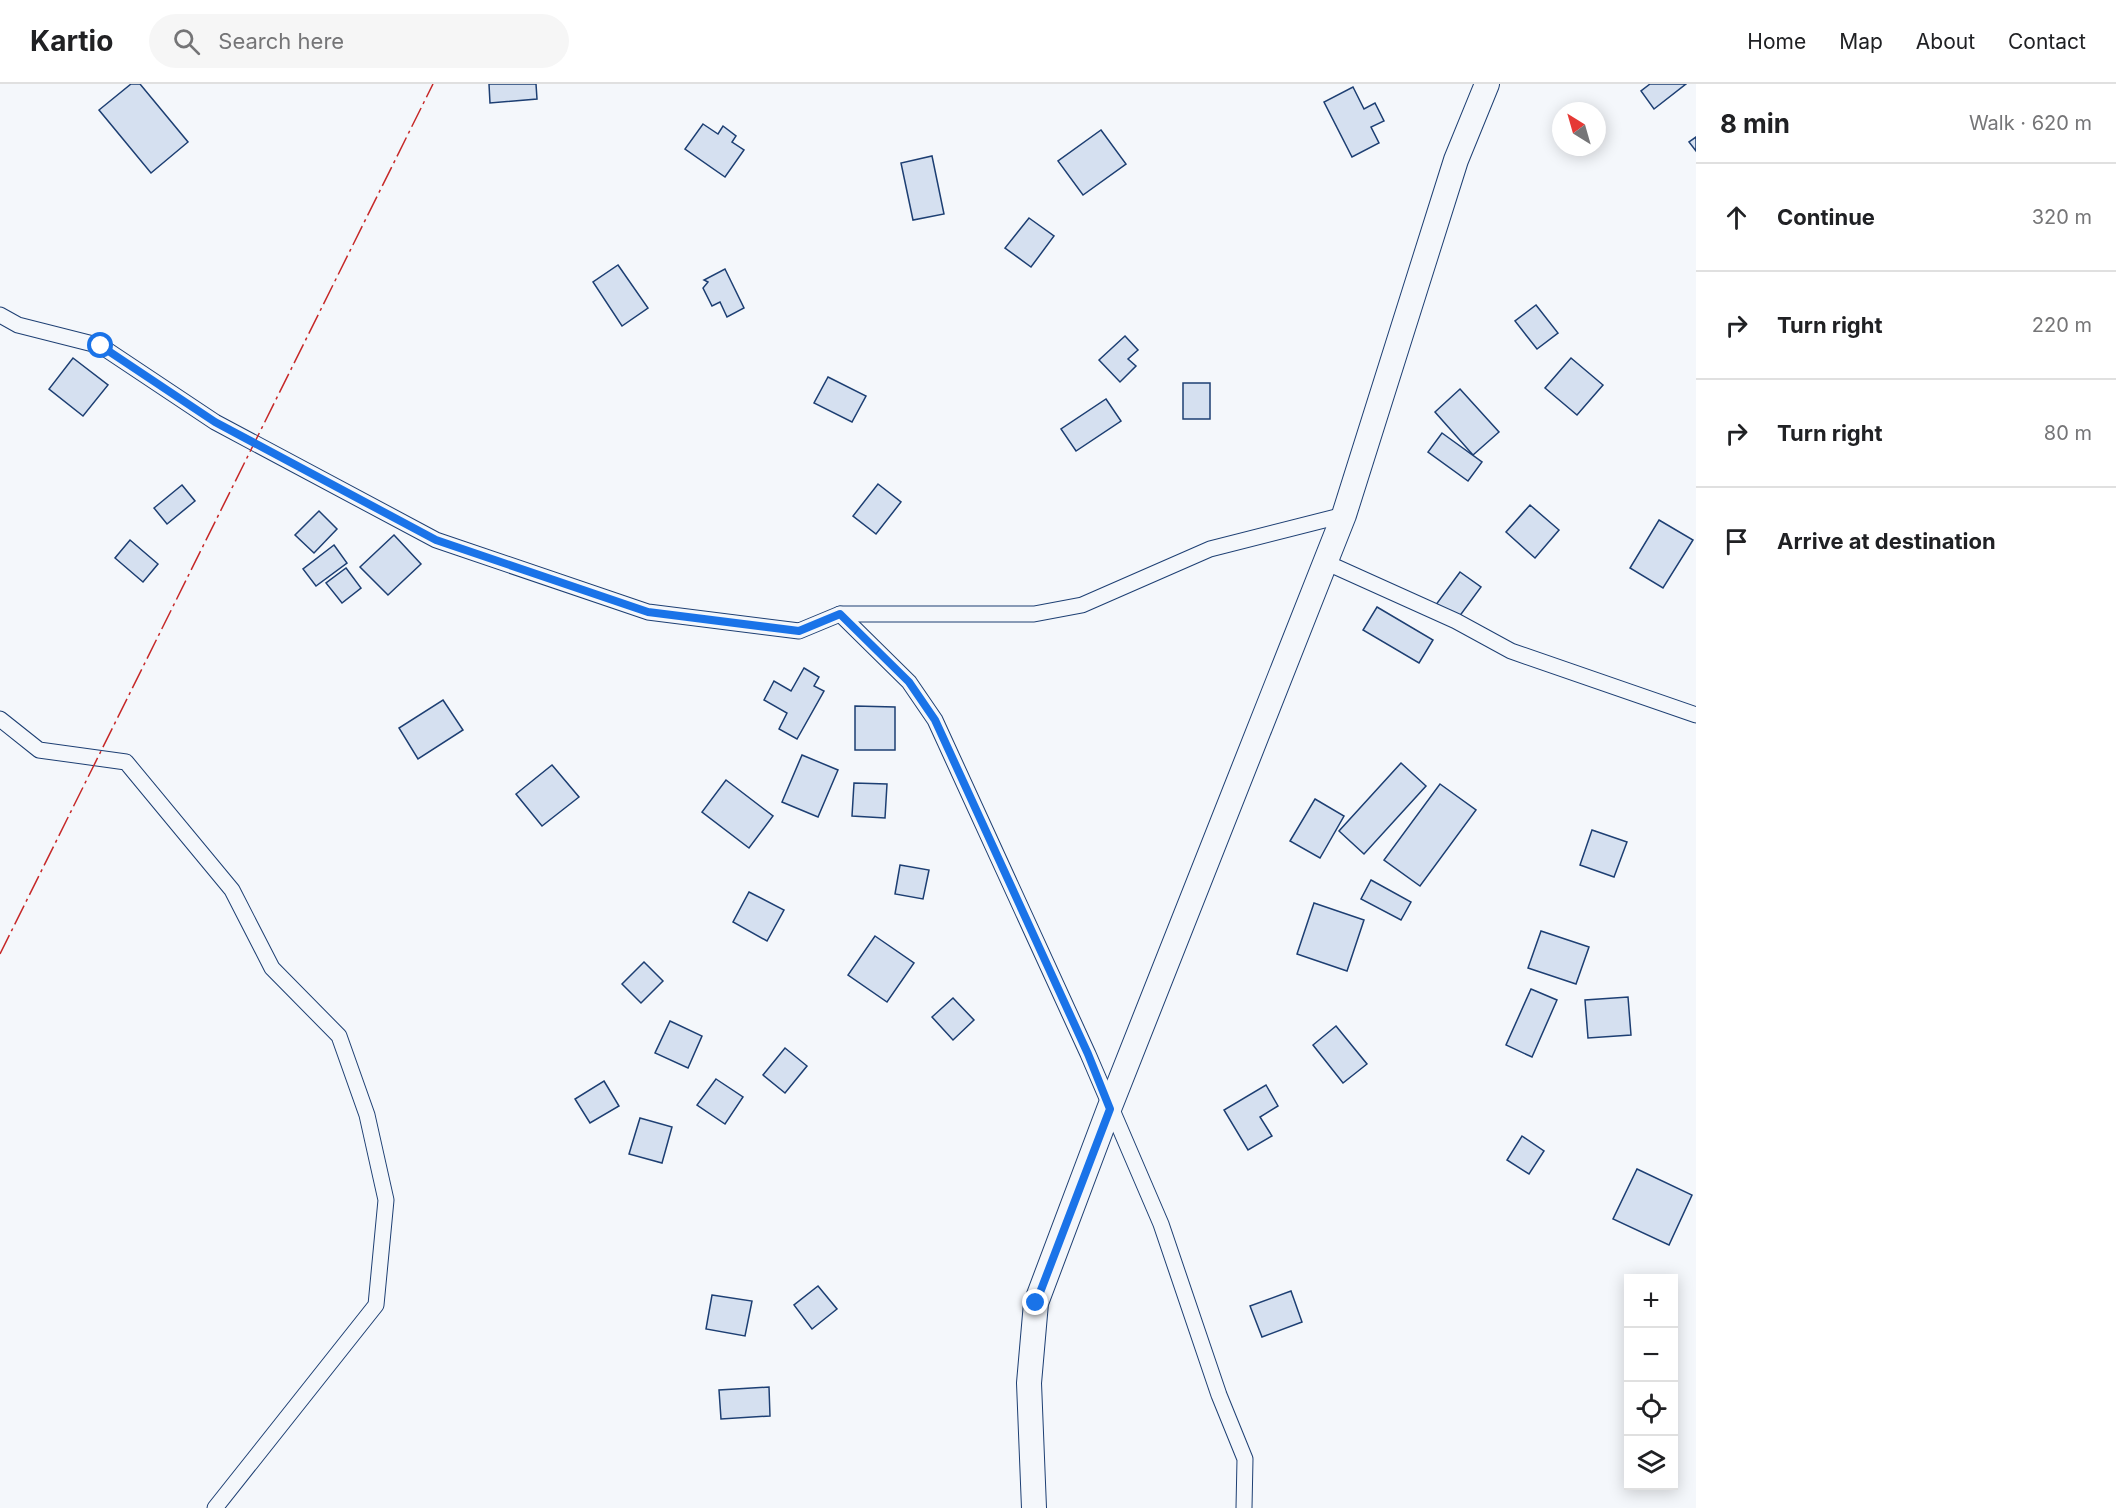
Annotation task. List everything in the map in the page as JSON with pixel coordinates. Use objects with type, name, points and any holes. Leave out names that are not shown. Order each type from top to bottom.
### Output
[{"type":"main road","points":[[1034,1508],[1029,1383],[1036,1303],[1344,515],[1456,160],[1486,84]]},
{"type":"street","points":[[0,315],[18,325],[101,346],[215,422],[436,540],[648,612],[799,631],[840,614],[1034,614],[1082,605],[1210,549],[1344,515]]},
{"type":"street","points":[[1325,562],[1456,621],[1511,651],[1696,715]]},
{"type":"street","points":[[840,614],[909,682],[935,720],[1088,1054],[1161,1224],[1219,1395],[1245,1459],[1244,1508]]},
{"type":"street","points":[[0,719],[39,750],[126,762],[232,890],[272,968],[339,1036],[367,1115],[386,1200],[376,1305],[215,1508]]},
{"type":"building","points":[[131,84],[140,84],[188,142],[151,173],[99,110]]},
{"type":"building","points":[[489,84],[536,84],[537,99],[490,103]]},
{"type":"building","points":[[1650,84],[1686,84],[1654,109],[1641,91]]},
{"type":"building","points":[[1353,87],[1364,109],[1375,103],[1384,121],[1371,127],[1379,143],[1352,157],[1324,102]]},
{"type":"building","points":[[703,124],[718,134],[723,126],[736,136],[732,142],[744,150],[725,177],[685,149]]},
{"type":"building","points":[[1101,130],[1126,164],[1083,195],[1058,161]]},
{"type":"building","points":[[1696,137],[1696,151],[1689,142]]},
{"type":"building","points":[[932,156],[944,214],[913,220],[901,163]]},
{"type":"building","points":[[1029,218],[1054,236],[1031,267],[1005,248]]},
{"type":"building","points":[[618,265],[648,308],[622,326],[593,282]]},
{"type":"building","points":[[725,269],[744,308],[727,317],[720,302],[712,306],[703,288],[708,282],[704,280]]},
{"type":"building","points":[[1536,305],[1558,333],[1537,349],[1515,321]]},
{"type":"building","points":[[1125,336],[1138,350],[1128,359],[1136,366],[1120,382],[1099,360]]},
{"type":"building","points":[[73,358],[108,385],[83,416],[49,389]]},
{"type":"building","points":[[1571,358],[1603,385],[1577,415],[1545,388]]},
{"type":"building","points":[[828,377],[866,396],[852,422],[814,403]]},
{"type":"building","points":[[1183,383],[1210,383],[1210,419],[1183,419]]},
{"type":"building","points":[[1460,389],[1499,432],[1473,455],[1435,412]]},
{"type":"building","points":[[1106,399],[1121,421],[1076,451],[1061,429]]},
{"type":"building","points":[[1442,433],[1482,462],[1468,481],[1428,452]]},
{"type":"building","points":[[878,484],[901,502],[876,534],[853,516]]},
{"type":"building","points":[[182,485],[195,501],[167,524],[154,508]]},
{"type":"building","points":[[1530,505],[1559,530],[1535,558],[1506,532]]},
{"type":"building","points":[[319,511],[337,529],[314,553],[295,535]]},
{"type":"building","points":[[1659,520],[1693,540],[1663,588],[1630,568]]},
{"type":"building","points":[[394,535],[421,564],[388,595],[360,567]]},
{"type":"building","points":[[130,540],[158,564],[143,582],[115,558]]},
{"type":"building","points":[[334,545],[347,563],[316,586],[303,569]]},
{"type":"building","points":[[346,568],[361,588],[342,603],[326,583]]},
{"type":"building","points":[[1460,572],[1481,587],[1456,621],[1435,606]]},
{"type":"building","points":[[1377,607],[1433,640],[1419,663],[1363,630]]},
{"type":"building","points":[[804,668],[819,677],[814,686],[824,691],[797,739],[779,729],[787,713],[764,700],[774,681],[791,691]]},
{"type":"building","points":[[443,700],[463,730],[418,759],[399,728]]},
{"type":"building","points":[[855,706],[895,707],[895,750],[855,750]]},
{"type":"building","points":[[802,755],[838,770],[818,817],[782,802]]},
{"type":"building","points":[[1401,763],[1426,786],[1364,854],[1339,831]]},
{"type":"building","points":[[552,765],[579,797],[542,826],[516,794]]},
{"type":"building","points":[[726,780],[773,816],[749,848],[702,812]]},
{"type":"building","points":[[854,783],[887,784],[885,818],[852,816]]},
{"type":"building","points":[[1440,784],[1476,810],[1420,886],[1384,860]]},
{"type":"building","points":[[1315,799],[1344,816],[1320,858],[1290,841]]},
{"type":"building","points":[[1592,830],[1627,842],[1614,877],[1580,865]]},
{"type":"building","points":[[900,865],[929,870],[923,899],[895,894]]},
{"type":"building","points":[[1371,880],[1411,902],[1401,920],[1361,899]]},
{"type":"building","points":[[749,892],[784,910],[767,941],[733,922]]},
{"type":"building","points":[[1314,903],[1364,920],[1347,971],[1297,954]]},
{"type":"building","points":[[1541,931],[1589,947],[1576,984],[1528,968]]},
{"type":"building","points":[[875,936],[914,963],[887,1002],[848,975]]},
{"type":"building","points":[[644,962],[663,981],[641,1003],[622,984]]},
{"type":"building","points":[[1531,989],[1557,1000],[1532,1057],[1506,1045]]},
{"type":"building","points":[[1628,997],[1631,1035],[1588,1038],[1585,1000]]},
{"type":"building","points":[[953,998],[974,1020],[953,1040],[932,1017]]},
{"type":"building","points":[[670,1021],[702,1036],[688,1068],[655,1053]]},
{"type":"building","points":[[1336,1026],[1367,1064],[1343,1083],[1313,1045]]},
{"type":"building","points":[[785,1048],[807,1066],[785,1093],[763,1075]]},
{"type":"building","points":[[716,1079],[743,1097],[725,1124],[697,1105]]},
{"type":"building","points":[[604,1081],[619,1106],[590,1123],[575,1099]]},
{"type":"building","points":[[1266,1085],[1278,1106],[1260,1117],[1272,1136],[1248,1150],[1224,1110]]},
{"type":"building","points":[[640,1118],[672,1127],[662,1163],[629,1154]]},
{"type":"building","points":[[1522,1136],[1544,1151],[1529,1174],[1507,1160]]},
{"type":"building","points":[[1637,1169],[1692,1195],[1669,1245],[1613,1219]]},
{"type":"building","points":[[818,1286],[837,1309],[812,1329],[794,1305]]},
{"type":"building","points":[[1291,1291],[1302,1322],[1262,1337],[1250,1306]]},
{"type":"building","points":[[712,1295],[752,1301],[745,1336],[706,1329]]},
{"type":"building","points":[[769,1387],[770,1416],[721,1419],[719,1390]]},
{"type":"power","points":[[0,954],[433,84]]},
{"type":"route","points":[[101,346],[215,422],[436,540],[648,612],[799,631],[840,614],[909,682],[935,720],[1088,1054],[1110,1109],[1036,1303]]}]
